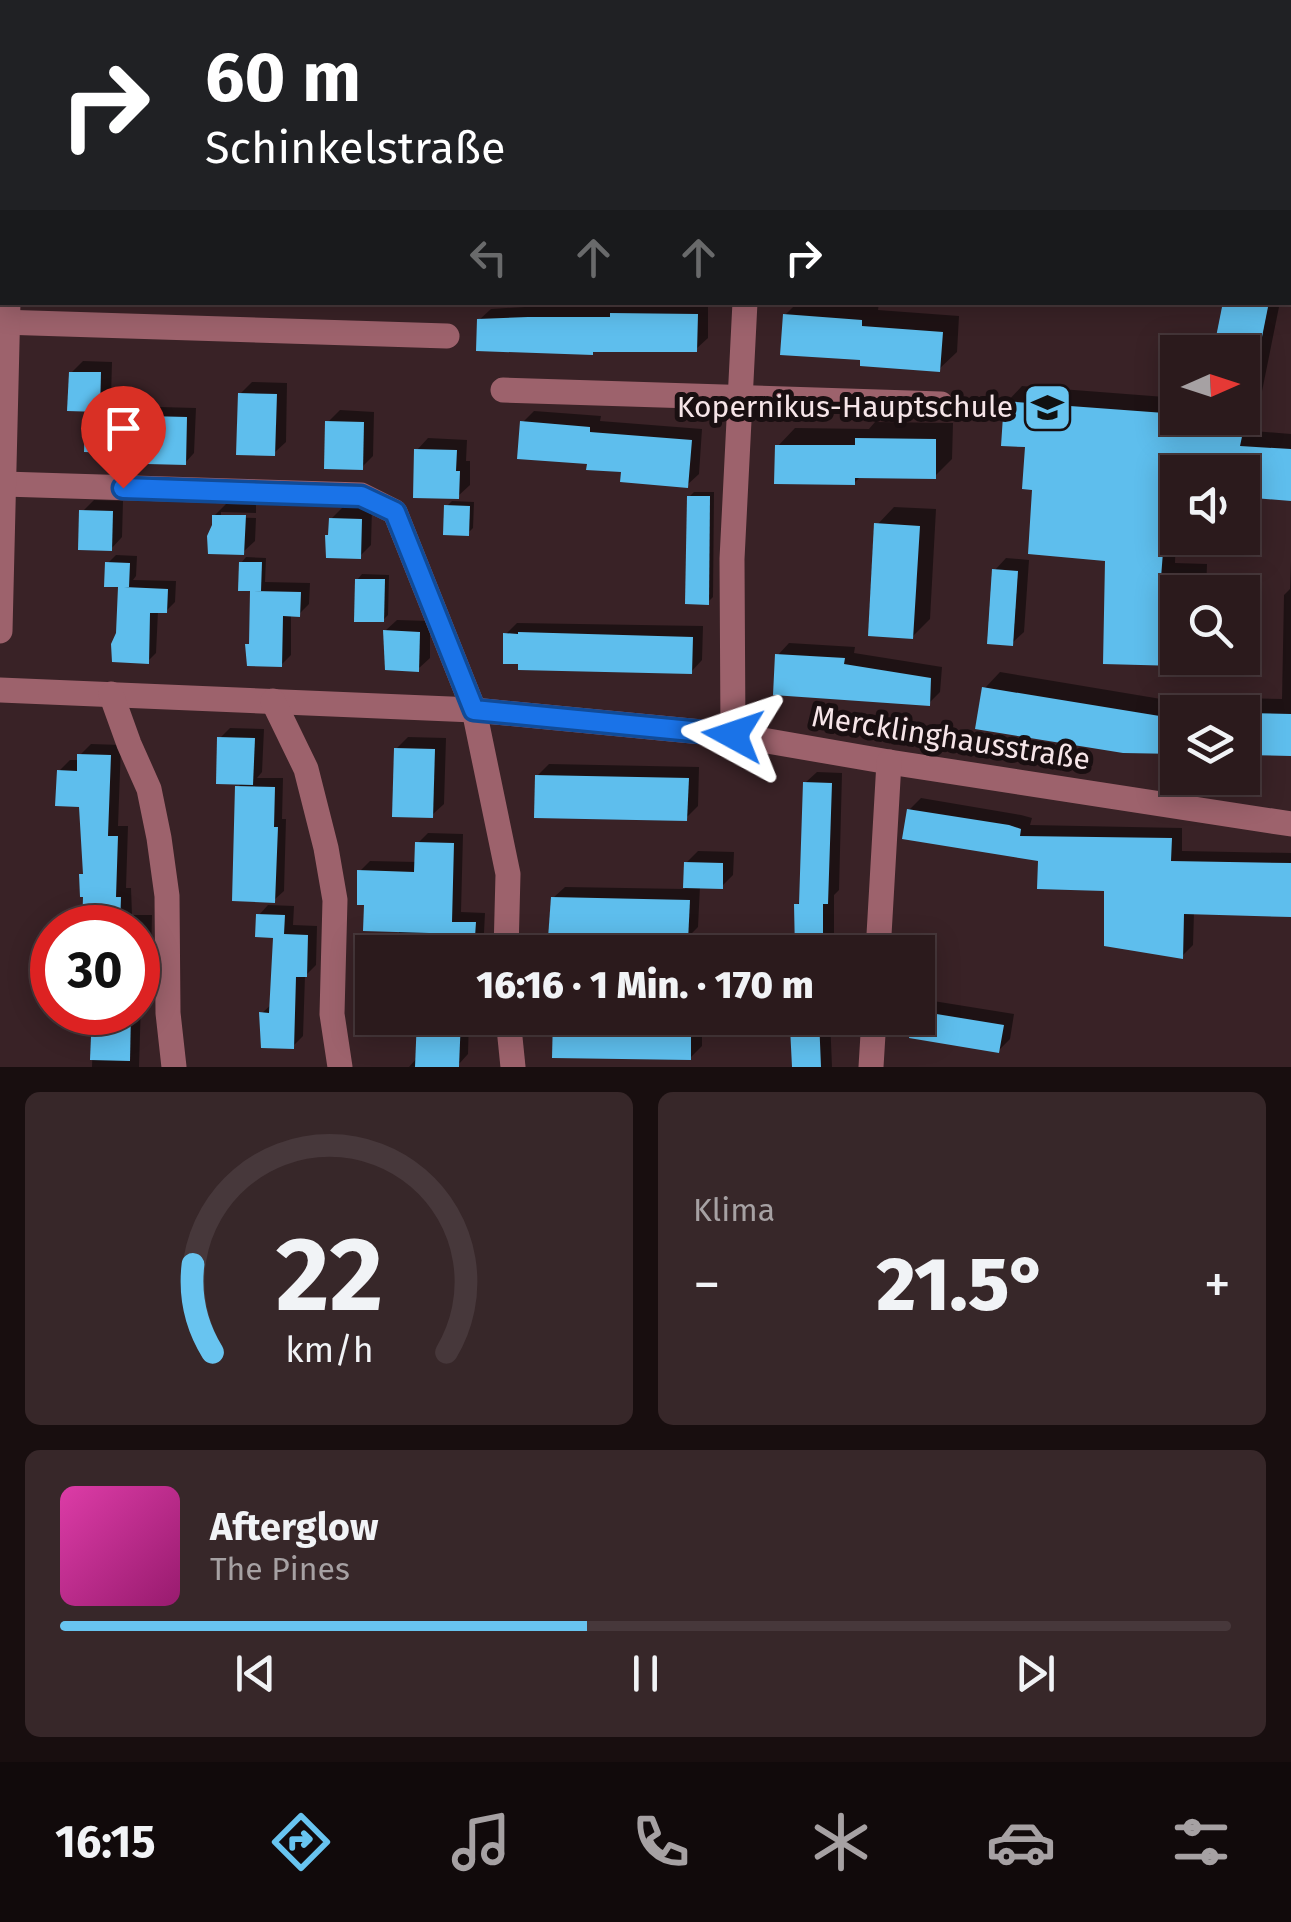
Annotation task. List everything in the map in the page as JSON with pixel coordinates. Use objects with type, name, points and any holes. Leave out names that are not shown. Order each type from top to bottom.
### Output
[{"type":"street","points":[[733,735],[732,559],[745,305]]},
{"type":"street","points":[[0,631],[5,315],[447,336]]},
{"type":"street","points":[[504,390],[942,404]]},
{"type":"street","points":[[4,484],[361,496],[395,512],[474,710],[508,874],[506,935]]},
{"type":"street","name":"Mercklinghausstraße","points":[[0,690],[474,710],[733,735],[1291,824]]},
{"type":"street","points":[[111,694],[149,789],[159,838],[167,896],[168,1014],[174,1067]]},
{"type":"street","points":[[273,701],[306,769],[326,848],[335,900],[332,1014],[340,1067]]},
{"type":"street","points":[[879,935],[888,762]]},
{"type":"street","points":[[510,1035],[513,1067]]},
{"type":"street","points":[[871,1067],[873,1035]]},
{"type":"building","points":[[1222,305],[1268,305],[1260,347],[1260,335],[1216,335]]},
{"type":"building","points":[[610,313],[698,314],[697,352],[593,355],[476,351],[477,319],[610,317]]},
{"type":"building","points":[[783,314],[862,320],[862,326],[943,332],[940,372],[860,366],[860,360],[780,355]]},
{"type":"building","points":[[69,372],[101,372],[100,412],[67,411]]},
{"type":"building","points":[[238,393],[277,394],[275,456],[236,455]]},
{"type":"building","points":[[1004,401],[1160,413],[1160,435],[1242,435],[1240,446],[1291,449],[1291,501],[1260,498],[1260,455],[1160,455],[1160,666],[1103,664],[1105,561],[1028,554],[1032,490],[1022,489],[1025,447],[1001,446]]},
{"type":"building","points":[[148,416],[187,417],[186,465],[147,464],[147,454],[84,452],[85,422],[148,424]]},
{"type":"building","points":[[325,421],[364,422],[363,470],[324,469]]},
{"type":"building","points":[[520,421],[590,427],[590,432],[692,440],[688,488],[620,482],[621,472],[586,470],[587,464],[517,459]]},
{"type":"building","points":[[855,438],[936,439],[936,479],[855,478],[855,485],[774,484],[775,445],[855,445]]},
{"type":"building","points":[[414,449],[457,450],[459,499],[413,498]]},
{"type":"building","points":[[687,496],[710,496],[709,605],[685,604]]},
{"type":"building","points":[[444,505],[470,506],[469,536],[443,535]]},
{"type":"building","points":[[79,510],[113,511],[112,551],[78,550]]},
{"type":"building","points":[[212,515],[246,515],[244,555],[208,554]]},
{"type":"building","points":[[329,518],[362,519],[361,559],[326,558]]},
{"type":"building","points":[[874,523],[920,526],[913,639],[868,636]]},
{"type":"building","points":[[105,562],[130,563],[129,587],[124,587],[168,589],[167,613],[150,613],[149,664],[112,662],[118,587],[104,587]]},
{"type":"building","points":[[239,562],[262,562],[261,591],[238,591]]},
{"type":"building","points":[[992,569],[1018,571],[1013,646],[987,644]]},
{"type":"building","points":[[355,579],[385,579],[384,622],[354,622]]},
{"type":"building","points":[[250,591],[301,592],[300,617],[283,616],[282,667],[247,666]]},
{"type":"building","points":[[383,630],[420,632],[419,672],[385,670]]},
{"type":"building","points":[[503,633],[693,637],[692,674],[518,670],[518,664],[503,664]]},
{"type":"building","points":[[775,654],[845,658],[844,664],[931,678],[930,706],[773,695]]},
{"type":"building","points":[[982,687],[1160,716],[1160,754],[1123,753],[975,729]]},
{"type":"building","points":[[1260,713],[1291,714],[1291,756],[1260,755]]},
{"type":"building","points":[[217,737],[255,738],[253,785],[216,784]]},
{"type":"building","points":[[394,748],[435,749],[433,818],[392,817]]},
{"type":"building","points":[[77,754],[111,755],[108,836],[118,836],[116,897],[121,897],[121,905],[83,905],[80,897],[79,874],[83,874],[79,807],[55,806],[57,770],[77,771]]},
{"type":"building","points":[[535,775],[689,778],[687,821],[534,818]]},
{"type":"building","points":[[803,782],[832,783],[828,904],[823,904],[823,935],[795,935],[794,904],[799,904]]},
{"type":"building","points":[[235,786],[275,787],[275,903],[232,901]]},
{"type":"building","points":[[907,809],[1009,825],[1021,829],[1020,836],[1172,838],[1171,861],[1291,863],[1291,917],[1184,914],[1183,959],[1104,946],[1104,891],[1037,889],[1038,861],[902,839]]},
{"type":"building","points":[[415,842],[454,843],[452,922],[476,922],[475,935],[363,931],[364,905],[357,905],[357,870],[414,872]]},
{"type":"building","points":[[684,862],[723,863],[723,889],[683,888]]},
{"type":"building","points":[[551,897],[690,900],[688,935],[548,935]]},
{"type":"building","points":[[256,914],[285,915],[284,934],[308,935],[307,977],[296,977],[294,1049],[261,1048],[259,1012],[269,1013],[273,938],[255,937]]},
{"type":"building","points":[[935,1014],[1004,1025],[999,1053],[909,1038],[935,1035]]},
{"type":"building","points":[[91,1035],[131,1035],[130,1061],[90,1060]]},
{"type":"building","points":[[416,1035],[460,1035],[459,1067],[415,1067]]},
{"type":"building","points":[[553,1035],[691,1035],[691,1060],[552,1058]]},
{"type":"building","points":[[790,1035],[820,1035],[821,1067],[792,1067]]},
{"type":"place","name":"Kopernikus-Hauptschule","points":[[1048,407]]},
{"type":"route","points":[[123,488],[361,496],[395,512],[474,710],[733,735]]}]
